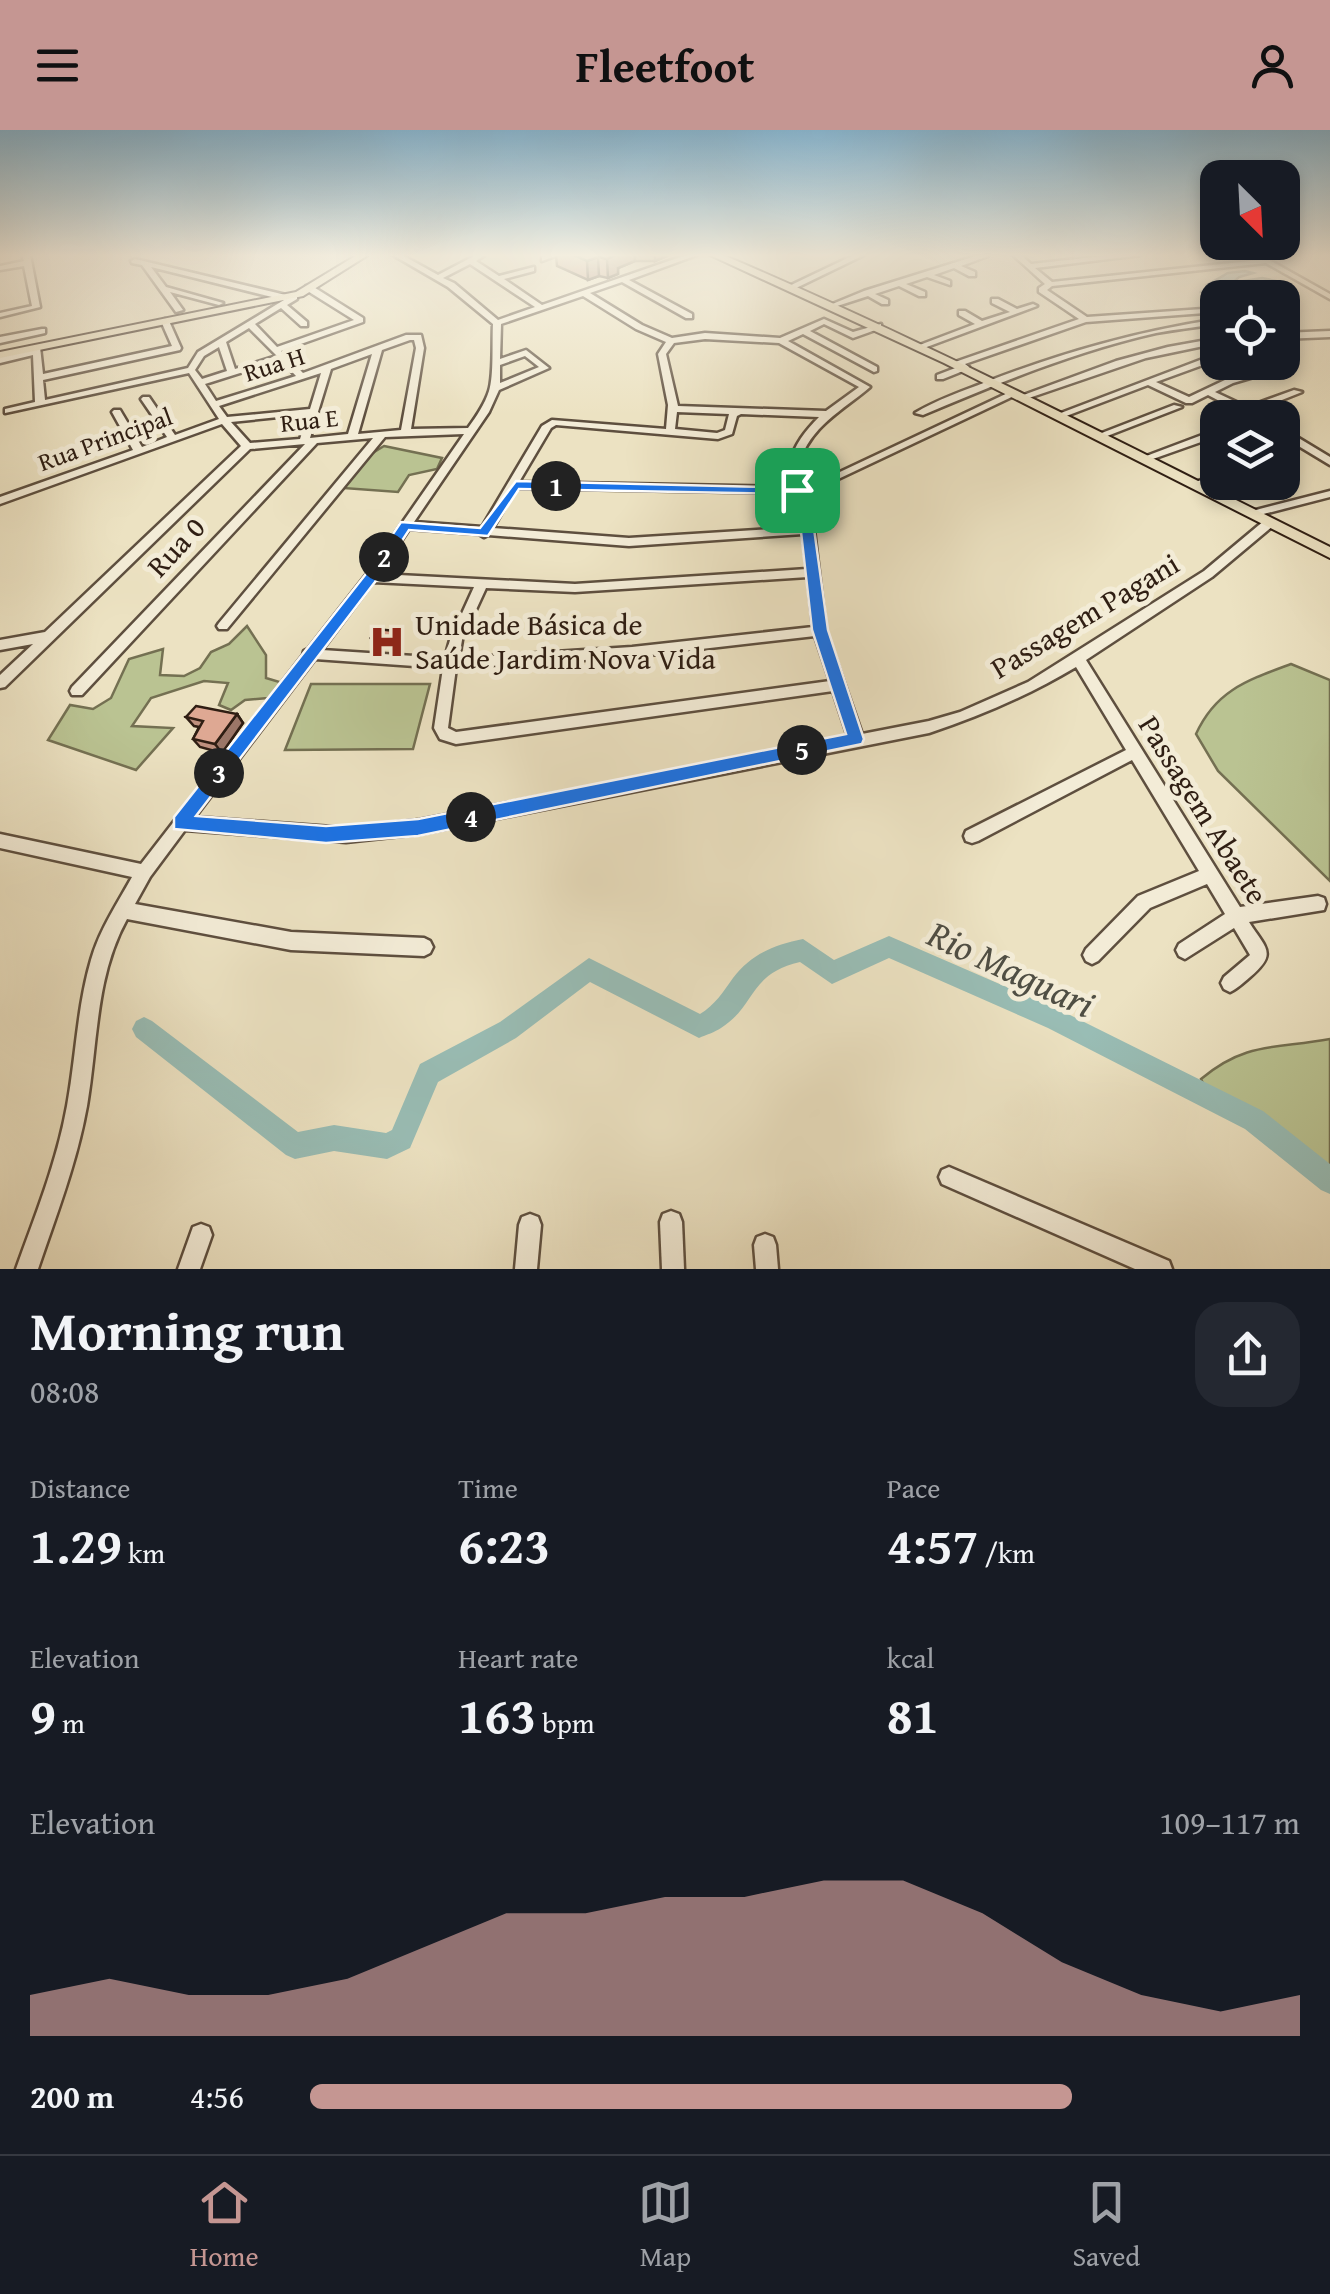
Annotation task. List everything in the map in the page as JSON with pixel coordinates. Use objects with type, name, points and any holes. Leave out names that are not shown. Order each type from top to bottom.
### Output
[{"type":"main road","points":[[0,357],[236,308]]},
{"type":"main road","points":[[841,308],[962,365],[1330,553]]},
{"type":"street","points":[[0,315],[31,308]]},
{"type":"street","points":[[8,410],[191,370],[201,354],[276,308]]},
{"type":"street","points":[[298,308],[304,324]]},
{"type":"street","points":[[199,383],[360,320],[326,308]]},
{"type":"street","points":[[479,308],[498,323]]},
{"type":"street","points":[[498,323],[542,308]]},
{"type":"street","points":[[611,308],[671,342]]},
{"type":"street","points":[[674,308],[689,316]]},
{"type":"street","points":[[1009,308],[1017,312]]},
{"type":"street","points":[[922,346],[1028,308]]},
{"type":"street","points":[[1068,308],[1085,320]]},
{"type":"street","points":[[962,313],[981,324]]},
{"type":"street","points":[[940,376],[1085,320],[1200,315]]},
{"type":"street","points":[[920,413],[993,381],[1200,318]]},
{"type":"street","points":[[781,341],[824,321],[854,336],[878,326]]},
{"type":"street","points":[[39,378],[178,348],[165,322]]},
{"type":"street","points":[[27,1269],[61,1172],[73,1122],[86,1024],[100,958],[144,872],[370,578],[471,431],[494,388],[498,323]]},
{"type":"street","points":[[250,324],[302,378]]},
{"type":"street","points":[[0,340],[42,330]]},
{"type":"street","points":[[804,331],[874,369]]},
{"type":"street","points":[[1300,335],[1330,334]]},
{"type":"street","points":[[670,432],[673,409],[664,374],[663,348],[671,342],[705,336],[781,341],[865,385],[828,414],[797,452],[797,490],[806,514],[820,630],[856,739]]},
{"type":"street","name":"Rua H","points":[[215,404],[415,337],[420,340],[406,432]]},
{"type":"street","points":[[221,341],[232,373]]},
{"type":"street","points":[[814,487],[1019,395],[1165,350],[1200,343]]},
{"type":"street","points":[[352,436],[378,348]]},
{"type":"street","points":[[37,351],[40,404]]},
{"type":"street","points":[[494,364],[526,354],[545,368],[494,388]]},
{"type":"street","points":[[1058,416],[1200,363]]},
{"type":"street","points":[[309,440],[313,411],[328,368]]},
{"type":"street","name":"Rua E","points":[[191,370],[247,446],[406,432],[471,431]]},
{"type":"street","points":[[1148,382],[1190,402],[1234,380]]},
{"type":"street","points":[[833,390],[852,395]]},
{"type":"street","points":[[1208,392],[1226,400]]},
{"type":"street","points":[[1275,400],[1297,392]]},
{"type":"street","points":[[146,399],[173,438]]},
{"type":"street","points":[[1099,436],[1176,408]]},
{"type":"street","points":[[673,409],[828,414]]},
{"type":"street","points":[[225,420],[313,411]]},
{"type":"street","points":[[484,533],[554,422],[724,436],[739,411]]},
{"type":"street","points":[[117,412],[139,451]]},
{"type":"street","name":"Rua Principal","points":[[0,500],[225,420]]},
{"type":"street","points":[[222,626],[382,434]]},
{"type":"street","points":[[1146,458],[1200,438]]},
{"type":"street","name":"Rua 0","points":[[77,691],[309,440]]},
{"type":"street","points":[[1300,443],[1330,462]]},
{"type":"street","points":[[0,684],[247,446]]},
{"type":"street","points":[[1196,484],[1200,483]]},
{"type":"street","points":[[516,485],[797,490]]},
{"type":"street","points":[[1252,514],[1330,494]]},
{"type":"street","name":"Passagem Pagani","points":[[180,823],[326,834],[418,827],[928,727],[1033,686],[1208,574],[1269,523]]},
{"type":"street","points":[[405,525],[629,542],[806,530]]},
{"type":"street","points":[[370,578],[576,588],[813,572]]},
{"type":"street","points":[[482,584],[456,640],[451,663],[442,728],[444,734],[456,738],[838,685]]},
{"type":"street","points":[[310,654],[451,663],[632,652],[820,630]]},
{"type":"street","points":[[0,645],[50,636]]},
{"type":"street","name":"Passagem Abaete","points":[[1078,659],[1259,958],[1230,983]]},
{"type":"street","points":[[972,836],[1133,753]]},
{"type":"street","points":[[0,841],[144,872]]},
{"type":"street","points":[[1092,955],[1144,902],[1210,874]]},
{"type":"street","points":[[1185,950],[1237,916],[1318,904]]},
{"type":"street","points":[[124,910],[291,941],[424,947]]},
{"type":"street","points":[[948,1177],[1157,1268]]},
{"type":"street","points":[[671,1222],[673,1269]]},
{"type":"street","points":[[526,1269],[530,1226]]},
{"type":"street","points":[[190,1269],[200,1236]]},
{"type":"street","points":[[765,1245],[767,1269]]},
{"type":"green space","points":[[384,446],[442,458],[437,469],[409,475],[398,492],[343,488],[371,454]]},
{"type":"green space","points":[[247,626],[266,655],[266,678],[283,683],[268,698],[245,700],[231,710],[219,705],[228,683],[204,681],[151,698],[132,726],[173,728],[136,770],[48,740],[70,705],[93,709],[111,698],[129,659],[163,649],[160,675],[184,676],[200,668],[211,652],[229,644]]},
{"type":"green space","points":[[1291,664],[1330,680],[1330,881],[1218,771],[1196,734],[1213,707],[1235,688]]},
{"type":"green space","points":[[311,684],[430,684],[413,749],[285,750]]},
{"type":"green space","points":[[1330,1039],[1330,1185],[1213,1104],[1201,1079],[1248,1052]]},
{"type":"building","points":[[376,629],[396,631],[392,640],[371,638]]},
{"type":"building","points":[[196,706],[237,714],[215,744],[193,739],[203,721],[186,717]]},
{"type":"waterway","name":"Rio Maguari","points":[[144,1029],[295,1146],[334,1138],[387,1146],[401,1139],[429,1073],[508,1030],[589,969],[699,1026],[724,1010],[751,975],[780,955],[803,950],[832,973],[889,947],[1056,1020],[1254,1120],[1330,1181]]},
{"type":"place","name":"Unidade Básica de Saúde Jardim Nova Vida","points":[[387,642]]},
{"type":"route","points":[[516,485],[797,490],[806,514],[820,630],[856,739],[418,827],[326,834],[180,823],[370,578],[405,525],[484,533],[516,485]]}]
